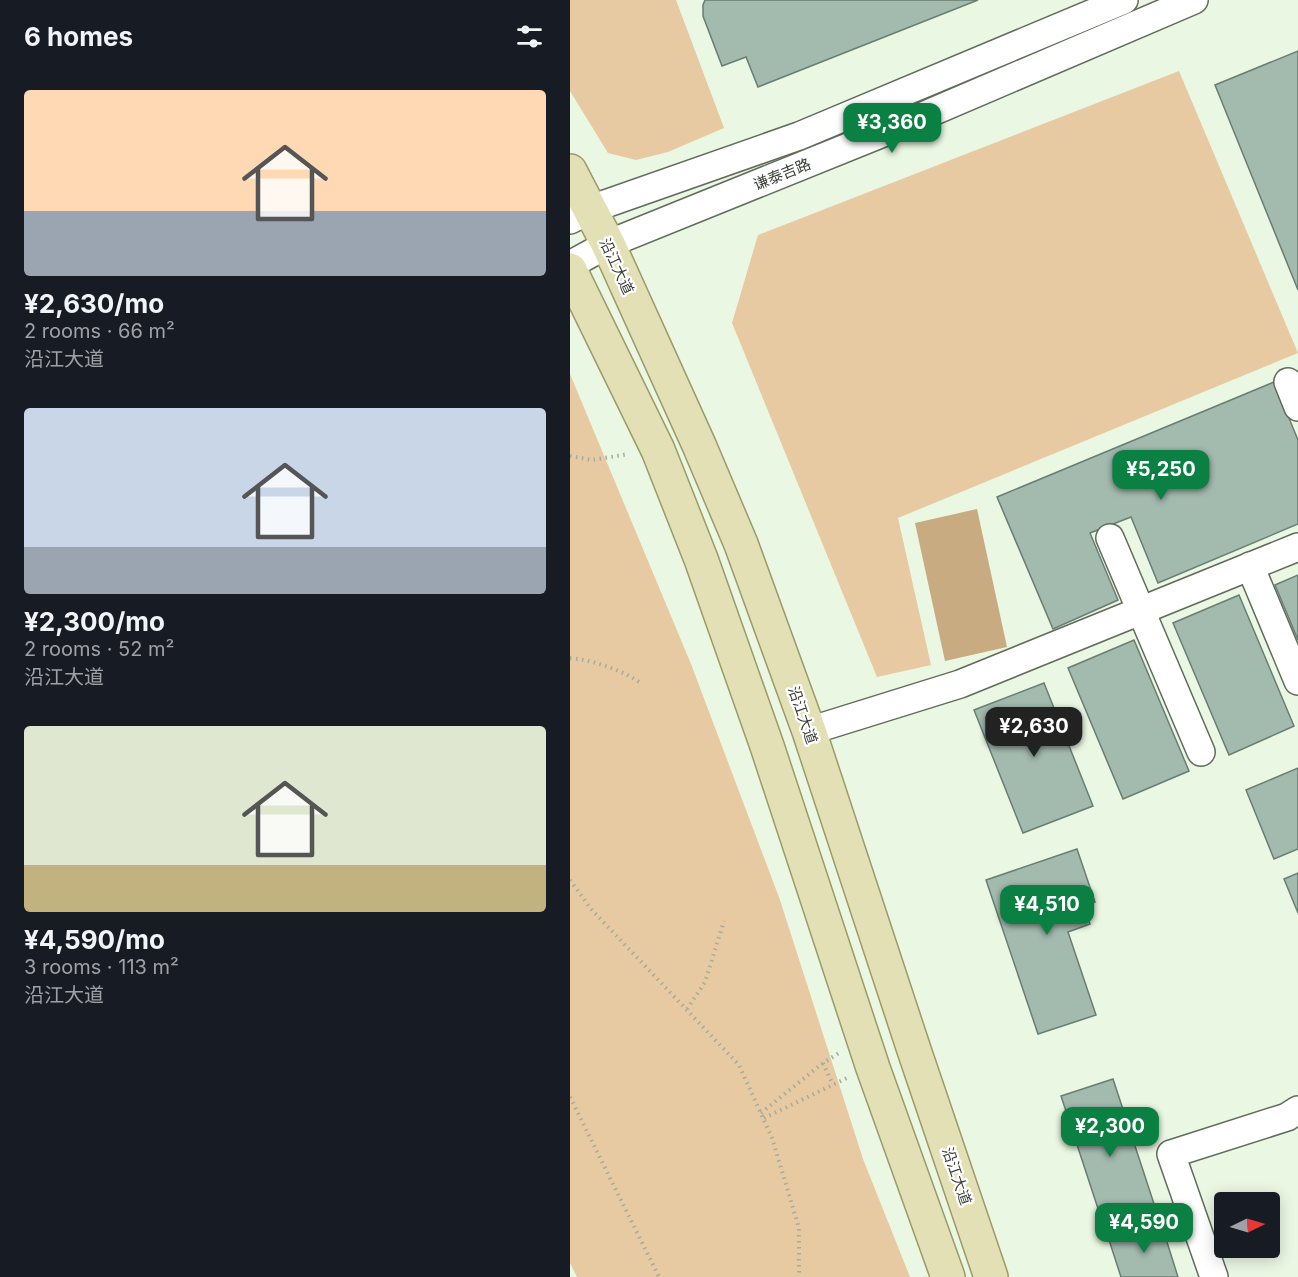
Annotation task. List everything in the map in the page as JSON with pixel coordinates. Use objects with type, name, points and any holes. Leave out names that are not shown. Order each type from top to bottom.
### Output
[{"type":"main road","name":"沿江大道","points":[[570,171],[580,215],[608,244],[741,544],[809,731],[991,1277]]},
{"type":"main road","points":[[570,270],[658,450],[701,558],[768,746],[869,1053],[948,1277]]},
{"type":"street","name":"谦泰吉路","points":[[580,215],[799,136],[1124,0]]},
{"type":"street","name":"谦泰吉路","points":[[570,265],[608,244],[883,133],[1194,0]]},
{"type":"street","points":[[1110,538],[1201,752]]},
{"type":"street","points":[[809,731],[960,684],[1298,547]]},
{"type":"street","points":[[1250,567],[1298,681]]},
{"type":"street","points":[[1214,1277],[1171,1154],[1287,1117],[1298,1110]]},
{"type":"path","points":[[570,456],[592,459],[658,450]]},
{"type":"path","points":[[570,658],[592,661],[626,674],[641,684]]},
{"type":"path","points":[[570,880],[591,909],[739,1065],[772,1138],[799,1228],[799,1277]]},
{"type":"path","points":[[687,1009],[705,982],[724,921]]},
{"type":"path","points":[[761,1113],[823,1063],[869,1053]]},
{"type":"path","points":[[764,1118],[833,1085],[869,1053]]},
{"type":"path","points":[[823,1063],[833,1085]]},
{"type":"path","points":[[570,1097],[659,1277]]},
{"type":"shaded area","points":[[570,0],[676,0],[724,128],[668,152],[636,160],[608,153],[570,91]]},
{"type":"shaded area","points":[[1179,71],[1298,353],[898,518],[931,665],[877,677],[732,323],[758,235]]},
{"type":"shaded area","points":[[570,374],[691,664],[780,900],[863,1159],[910,1277],[577,1277],[570,1263]]},
{"type":"shaded area","points":[[977,509],[1007,647],[945,661],[915,523]]},
{"type":"building","points":[[705,0],[978,0],[758,87],[746,57],[722,66],[703,16]]},
{"type":"building","points":[[1298,51],[1298,290],[1215,85]]},
{"type":"building","points":[[1274,382],[1298,440],[1298,524],[1158,583],[1131,517],[1090,533],[1118,600],[1053,629],[997,497]]},
{"type":"building","points":[[1298,575],[1298,640],[1275,585]]},
{"type":"building","points":[[1239,595],[1294,726],[1229,755],[1173,623]]},
{"type":"building","points":[[1134,640],[1189,771],[1123,799],[1068,668]]},
{"type":"building","points":[[1044,683],[1093,806],[1023,833],[974,710]]},
{"type":"building","points":[[1298,768],[1298,849],[1274,859],[1246,790]]},
{"type":"building","points":[[1077,849],[1095,902],[1084,906],[1090,924],[1068,932],[1096,1015],[1038,1034],[986,880]]},
{"type":"building","points":[[1298,873],[1298,913],[1284,879]]},
{"type":"building","points":[[1113,1079],[1159,1219],[1107,1236],[1061,1096]]},
{"type":"building","points":[[1161,1223],[1178,1277],[1121,1277],[1109,1240]]}]
